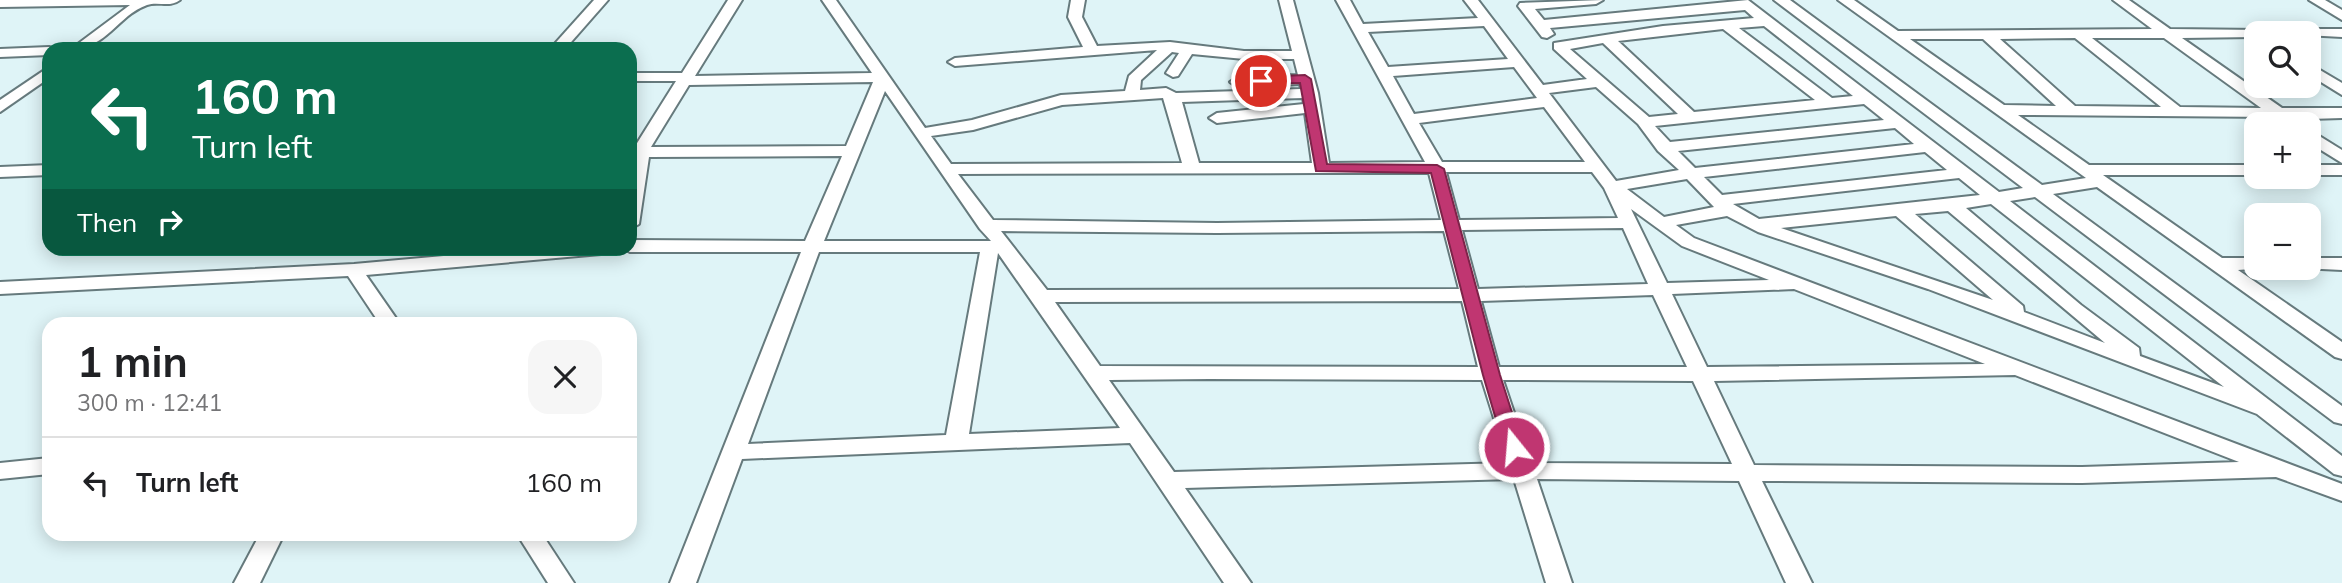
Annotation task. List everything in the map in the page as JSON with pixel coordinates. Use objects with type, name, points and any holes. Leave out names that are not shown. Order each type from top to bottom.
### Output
[{"type":"street","points":[[87,42],[144,0]]},
{"type":"street","points":[[0,3],[173,0]]},
{"type":"street","points":[[563,42],[601,0]]},
{"type":"street","points":[[638,150],[734,0]]},
{"type":"street","points":[[829,0],[986,225],[996,247],[1041,296],[1095,373],[1133,435],[1169,480],[1238,583]]},
{"type":"street","points":[[1078,0],[1075,17],[1092,50]]},
{"type":"street","points":[[1286,0],[1309,93],[1321,168]]},
{"type":"street","points":[[1343,0],[1386,72],[1437,169],[1491,375],[1559,583]]},
{"type":"street","points":[[1471,0],[1515,63],[1612,187],[1688,242],[2342,493]]},
{"type":"street","points":[[1596,0],[1525,6],[1559,46],[1645,122],[1664,148],[1723,205],[1756,225],[1935,285],[2274,414]]},
{"type":"street","points":[[1633,0],[1663,30]]},
{"type":"street","points":[[1781,0],[2342,416]]},
{"type":"street","points":[[1845,0],[2342,352]]},
{"type":"street","points":[[2120,0],[2278,112]]},
{"type":"street","points":[[2316,0],[2342,16]]},
{"type":"street","points":[[1539,25],[1648,16],[1744,3],[2342,468]]},
{"type":"street","points":[[1559,46],[1663,30],[1768,21]]},
{"type":"street","points":[[1359,28],[1486,22]]},
{"type":"street","points":[[1725,24],[1830,104]]},
{"type":"street","points":[[1894,35],[2244,33]]},
{"type":"street","points":[[2321,33],[2342,33]]},
{"type":"street","points":[[1986,34],[2070,110]]},
{"type":"street","points":[[2078,34],[2177,112]]},
{"type":"street","points":[[1607,39],[1690,117]]},
{"type":"street","points":[[1132,93],[1135,79],[1170,46]]},
{"type":"street","points":[[955,62],[1170,46],[1244,55],[1299,54]]},
{"type":"street","points":[[1173,73],[1189,48]]},
{"type":"street","points":[[0,53],[42,51]]},
{"type":"street","points":[[1386,72],[1515,63]]},
{"type":"street","points":[[0,107],[42,76]]},
{"type":"street","points":[[2321,76],[2342,90]]},
{"type":"street","points":[[637,77],[883,77]]},
{"type":"street","points":[[683,583],[812,247],[883,77]]},
{"type":"street","points":[[1238,82],[1309,93]]},
{"type":"street","points":[[1410,119],[1542,96],[1597,82]]},
{"type":"street","points":[[921,132],[973,125],[1061,100],[1132,93],[1166,93],[1173,98],[1309,93]]},
{"type":"street","points":[[1217,118],[1309,93]]},
{"type":"street","points":[[1173,98],[1192,168]]},
{"type":"street","points":[[1645,122],[1867,99]]},
{"type":"street","points":[[2003,110],[2244,113]]},
{"type":"street","points":[[1756,111],[1865,213]]},
{"type":"street","points":[[2321,113],[2342,113]]},
{"type":"street","points":[[1664,148],[1898,123]]},
{"type":"street","points":[[2321,143],[2342,158]]},
{"type":"street","points":[[1612,187],[1687,172],[1811,162],[1927,147]]},
{"type":"street","points":[[638,150],[852,152]]},
{"type":"street","points":[[946,169],[1596,167]]},
{"type":"street","points":[[0,172],[42,170]]},
{"type":"street","points":[[1756,225],[1995,199],[2040,192],[2095,176],[2244,170]]},
{"type":"street","points":[[2321,170],[2342,170]]},
{"type":"street","points":[[1659,223],[1723,205],[1962,173]]},
{"type":"street","points":[[1612,187],[1749,472],[1799,583]]},
{"type":"street","points":[[1952,205],[2074,309],[2152,368]]},
{"type":"street","points":[[1900,210],[2029,321]]},
{"type":"street","points":[[986,225],[1217,228],[1628,223]]},
{"type":"street","points":[[637,246],[996,247]]},
{"type":"street","points":[[956,443],[996,247]]},
{"type":"street","points":[[0,288],[354,270],[511,256]]},
{"type":"street","points":[[2218,264],[2244,264]]},
{"type":"street","points":[[2321,264],[2342,264]]},
{"type":"street","points":[[354,270],[385,317]]},
{"type":"street","points":[[1041,296],[1472,295],[1659,287],[1799,285]]},
{"type":"street","points":[[1095,373],[1266,371],[1491,375],[2018,369]]},
{"type":"street","points":[[733,452],[1133,435]]},
{"type":"street","points":[[4,475],[42,467]]},
{"type":"street","points":[[1169,480],[1521,471],[2082,475],[2274,469]]},
{"type":"street","points":[[247,583],[268,541]]},
{"type":"street","points":[[534,541],[561,583]]},
{"type":"route","points":[[1261,81],[1305,79],[1310,93],[1321,168],[1437,169],[1491,375],[1514,447]]}]
